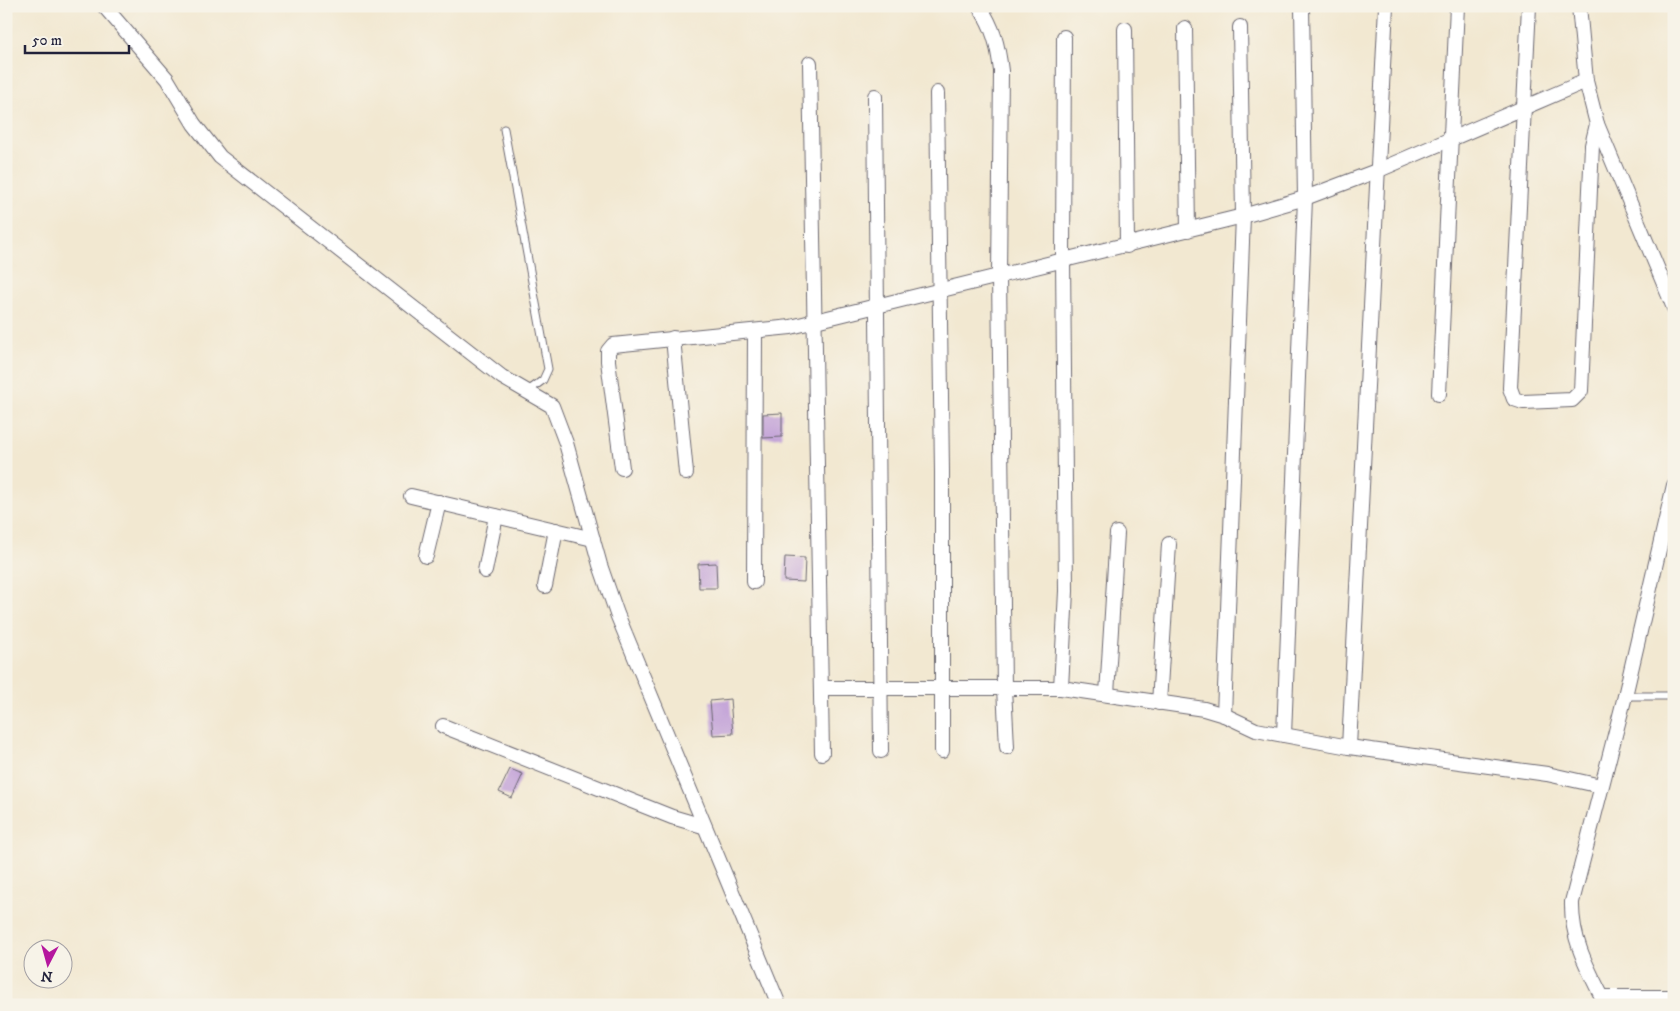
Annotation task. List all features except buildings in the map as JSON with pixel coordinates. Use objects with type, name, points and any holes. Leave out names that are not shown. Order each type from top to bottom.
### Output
[{"type":"street","points":[[104,6],[167,79],[194,124],[220,157],[502,376],[552,406],[566,443],[617,614],[778,1005]]},
{"type":"street","points":[[980,6],[990,22],[998,41],[1001,71],[999,275],[1006,748]]},
{"type":"street","points":[[1284,735],[1305,198],[1302,6]]},
{"type":"street","points":[[1349,747],[1386,6]]},
{"type":"street","points":[[1439,394],[1457,6]]},
{"type":"street","points":[[1529,6],[1510,388],[1514,399],[1523,402],[1572,400],[1581,391],[1592,145],[1597,124]]},
{"type":"street","points":[[1579,6],[1586,81],[1597,124],[1674,308]]},
{"type":"street","points":[[1224,715],[1243,216],[1240,26]]},
{"type":"street","points":[[1185,28],[1188,230]]},
{"type":"street","points":[[1125,29],[1127,246]]},
{"type":"street","points":[[1062,688],[1066,591],[1063,259],[1064,37]]},
{"type":"street","points":[[810,63],[822,753]]},
{"type":"street","points":[[622,468],[608,361],[608,351],[613,345],[620,342],[756,331],[815,322],[1063,259],[1127,246],[1243,216],[1305,198],[1379,170],[1586,81]]},
{"type":"street","points":[[937,93],[942,472],[942,751]]},
{"type":"street","points":[[875,96],[881,751]]},
{"type":"street","points":[[754,582],[756,331]]},
{"type":"street","points":[[673,338],[686,473]]},
{"type":"street","points":[[1674,485],[1671,509],[1572,902],[1572,922],[1578,949],[1604,1001],[1674,997]]},
{"type":"street","points":[[411,496],[593,538]]},
{"type":"street","points":[[426,556],[439,502]]},
{"type":"street","points":[[485,571],[496,516]]},
{"type":"street","points":[[545,586],[556,530]]},
{"type":"street","points":[[1107,694],[1116,533]]},
{"type":"street","points":[[1159,703],[1169,544]]},
{"type":"street","points":[[821,688],[1062,688],[1204,709],[1224,715],[1256,730],[1349,747],[1547,774],[1601,786]]},
{"type":"street","points":[[443,726],[672,817],[704,826]]},
{"type":"lane","points":[[504,129],[548,369],[543,380],[528,391]]},
{"type":"lane","points":[[1625,696],[1674,696]]}]
